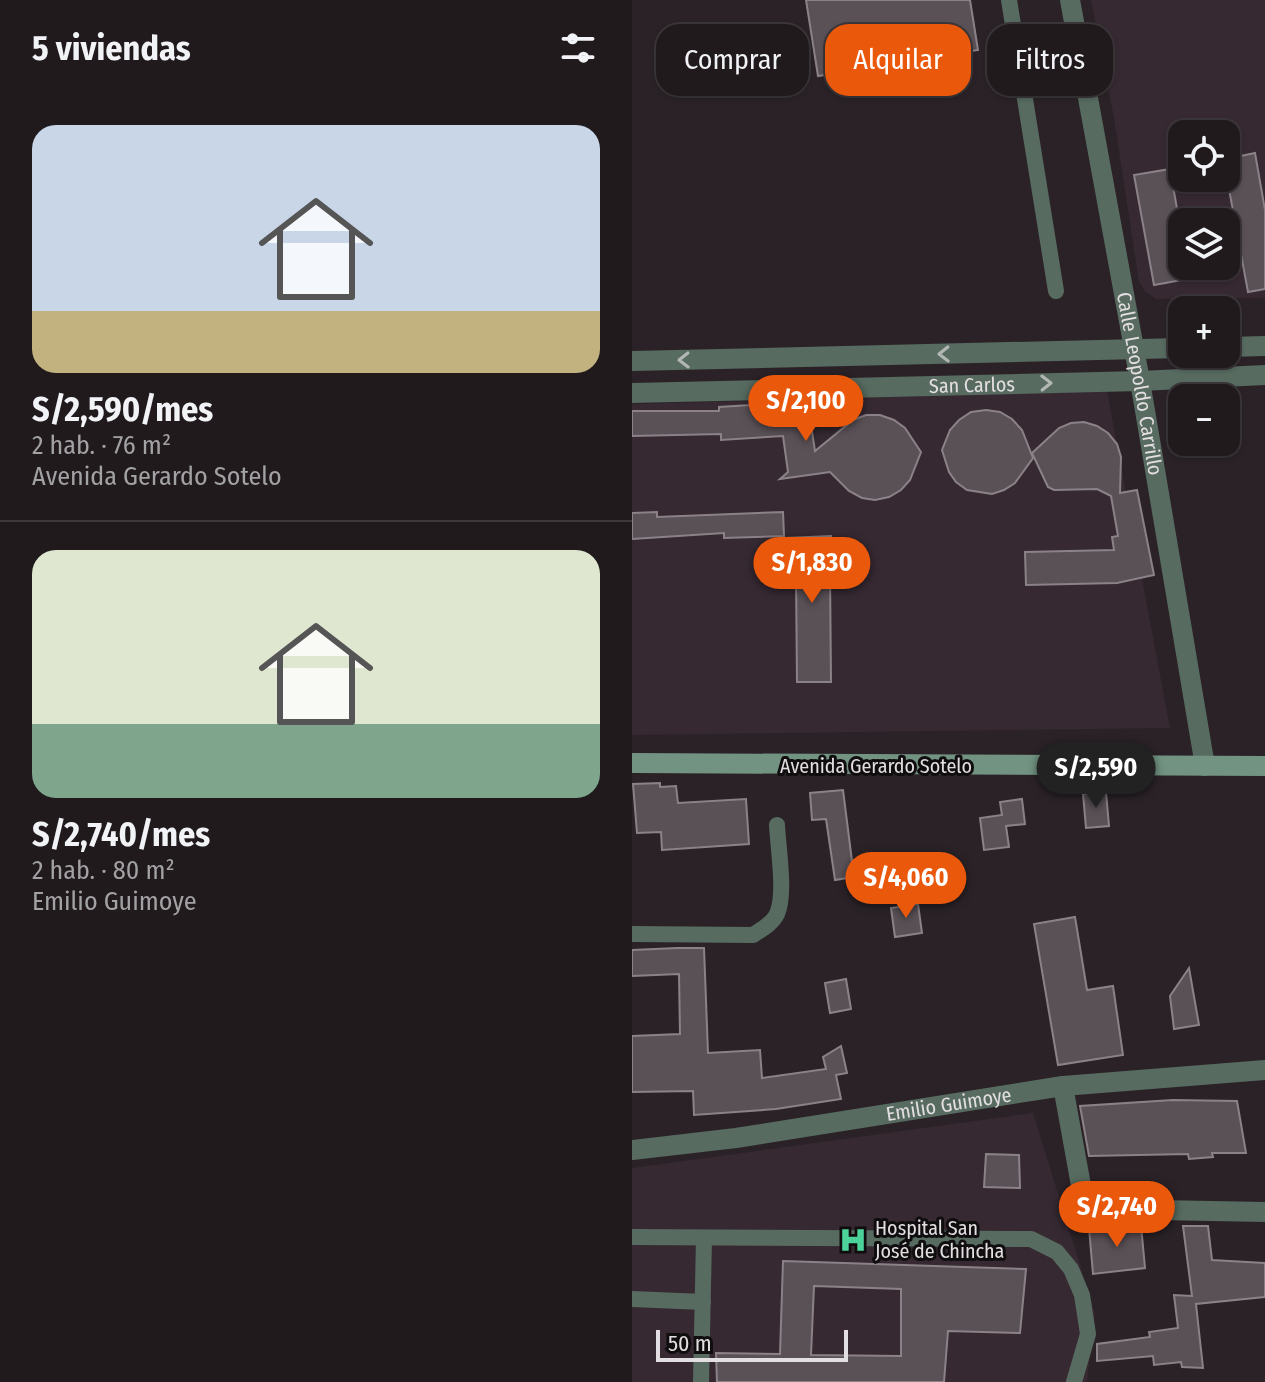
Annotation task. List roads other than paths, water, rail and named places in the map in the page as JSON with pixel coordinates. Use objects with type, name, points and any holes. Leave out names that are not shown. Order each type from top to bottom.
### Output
[{"type":"street","name":"Calle Leopoldo Carrillo","points":[[1070,0],[1075,24]]},
{"type":"street","name":"Calle Leopoldo Carrillo","points":[[1088,96],[1205,766]]},
{"type":"street","points":[[1240,347],[1265,346]]},
{"type":"street","name":"San Carlos","points":[[632,361],[1168,348]]},
{"type":"street","name":"San Carlos","points":[[632,393],[1140,381],[1265,375]]},
{"type":"street","name":"Avenida Gerardo Sotelo","points":[[632,763],[1265,766]]},
{"type":"street","name":"Emilio Guimoye","points":[[632,1150],[736,1138],[1063,1086],[1264,1076]]},
{"type":"street","points":[[1063,1086],[1082,1191],[1090,1202],[1104,1209],[1265,1212]]},
{"type":"lane","points":[[1009,0],[1013,24]]},
{"type":"lane","points":[[1025,96],[1056,291]]},
{"type":"lane","points":[[632,934],[753,935],[765,927],[776,916],[780,902],[777,825]]},
{"type":"lane","points":[[632,1237],[1031,1239],[1057,1252],[1071,1269],[1082,1295],[1088,1334],[1074,1382]]},
{"type":"lane","points":[[701,1382],[704,1238]]},
{"type":"lane","points":[[632,1299],[703,1302]]},
{"type":"place","name":"Hospital San José de Chincha","points":[[853,1240]]}]
